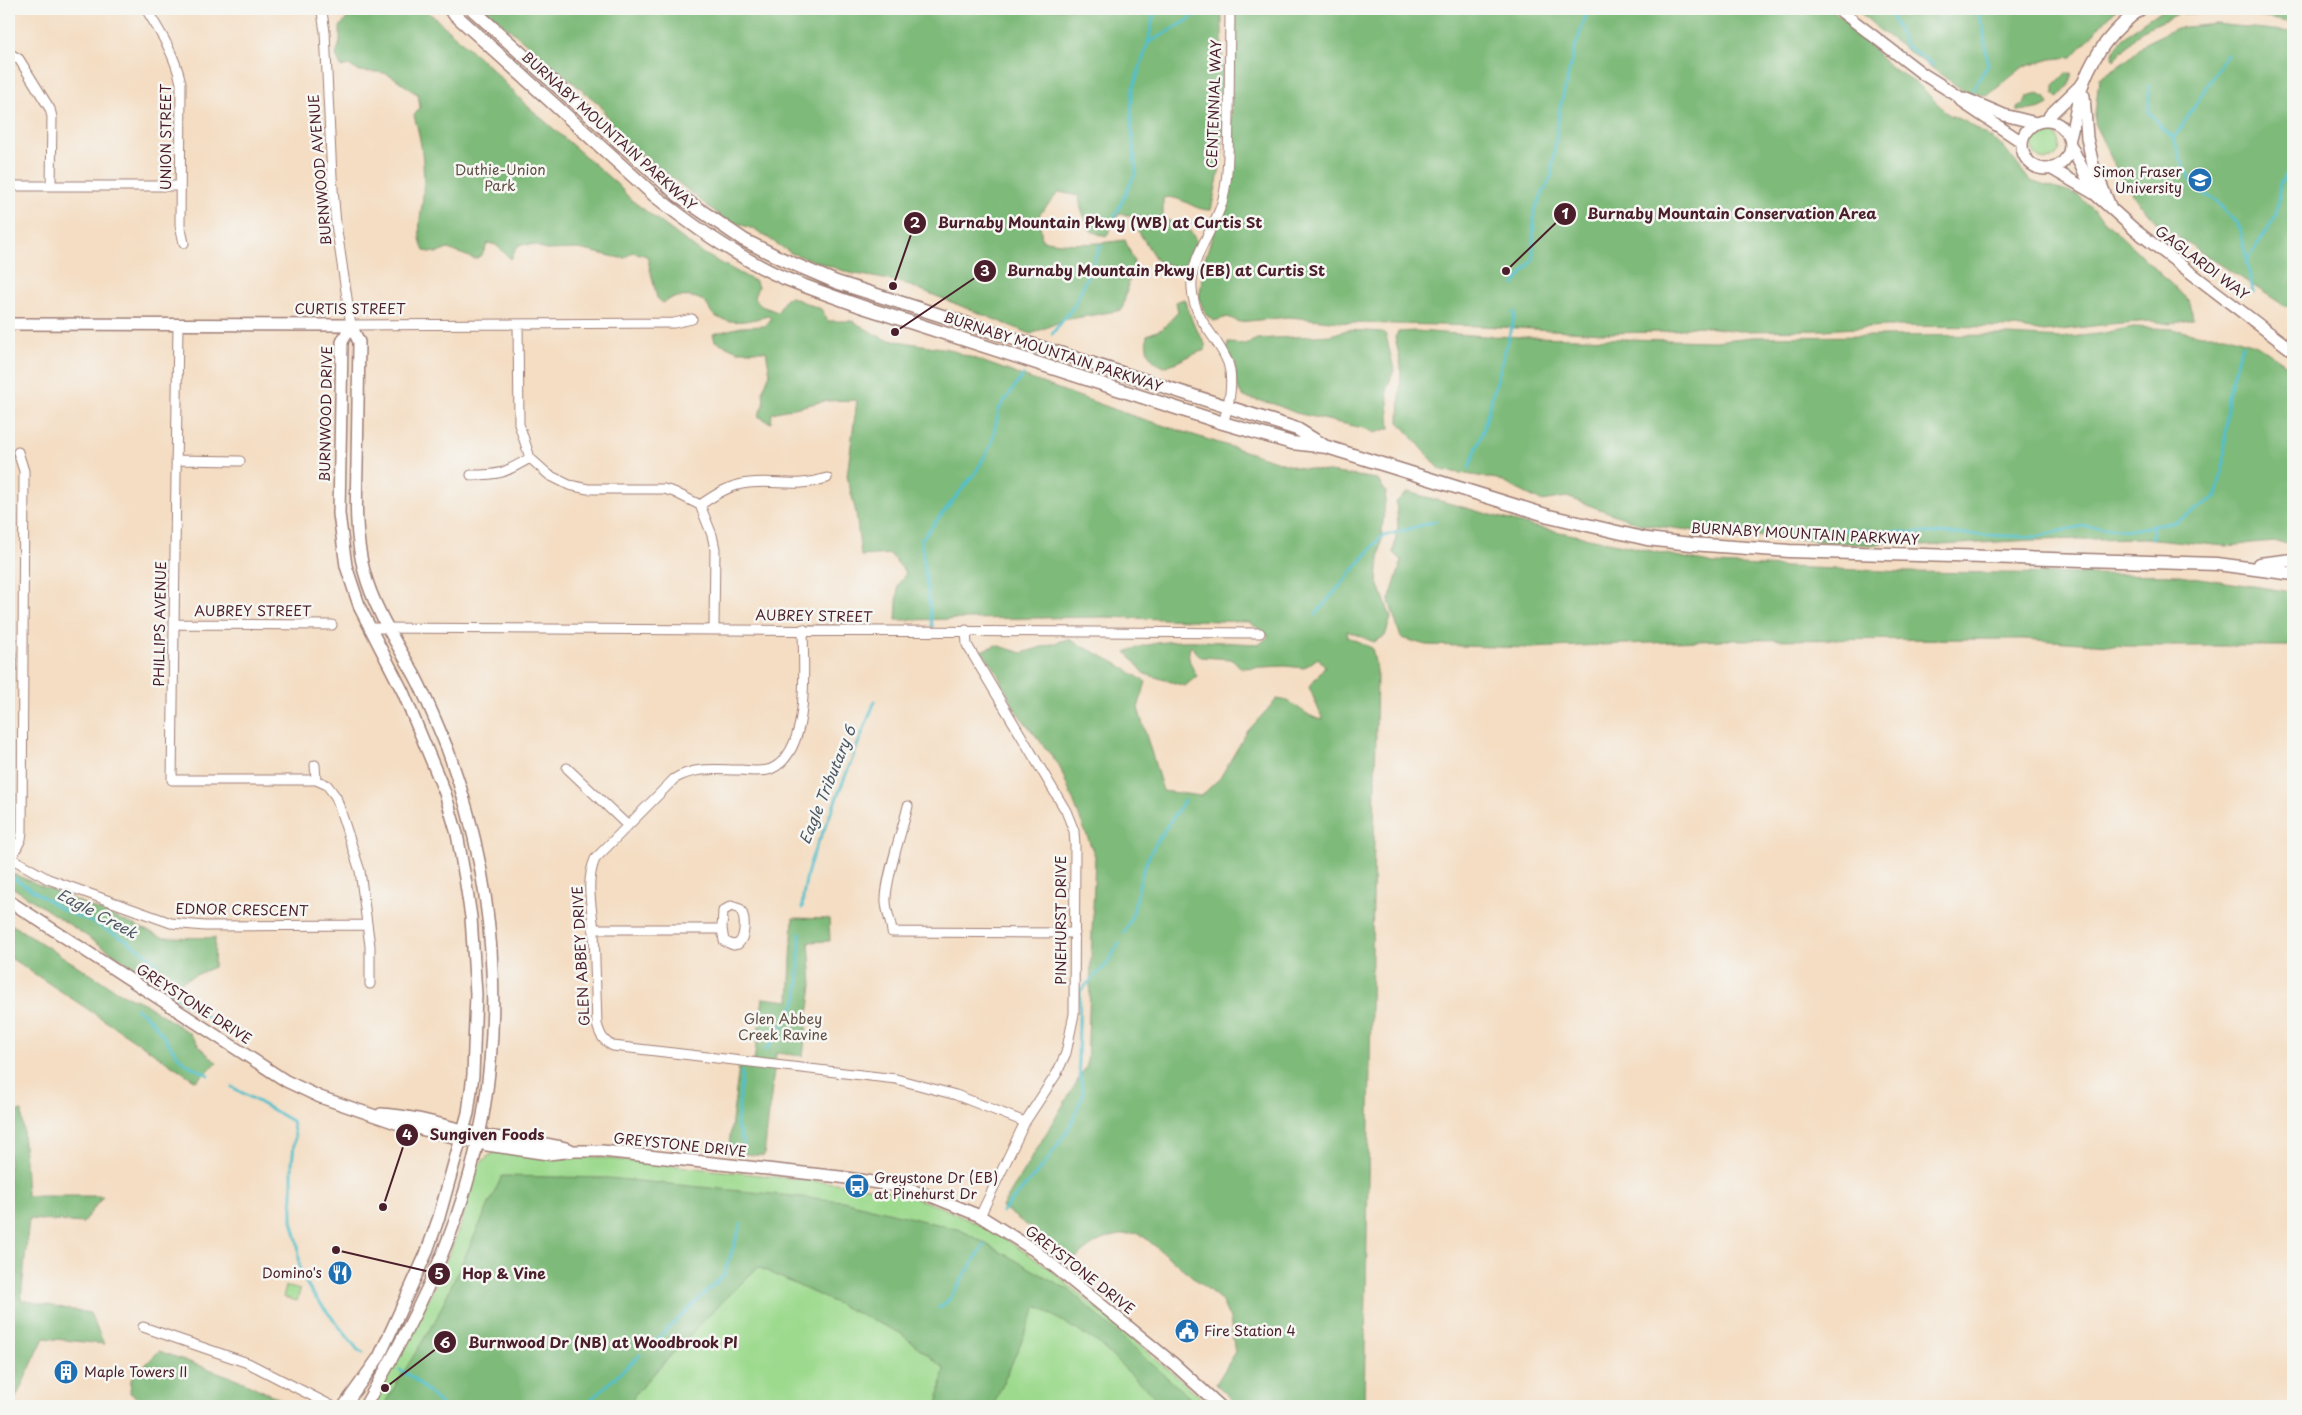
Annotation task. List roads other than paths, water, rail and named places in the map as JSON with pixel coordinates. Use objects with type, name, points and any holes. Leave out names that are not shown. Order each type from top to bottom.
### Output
[{"type":"main road","name":"BURNABY MOUNTAIN PARKWAY","points":[[449,9],[655,196],[690,224],[759,266],[860,306],[1223,423],[1292,443],[1327,447],[1549,516],[1647,539],[1789,551],[2246,566],[2293,574]]},
{"type":"main road","name":"BURNABY MOUNTAIN PARKWAY","points":[[472,9],[640,163],[678,195],[744,240],[836,282],[1297,429],[1327,447]]},
{"type":"main road","points":[[2246,566],[2293,560]]},
{"type":"street","name":"UNION STREET","points":[[146,9],[167,43],[176,64],[181,83],[180,225],[184,243]]},
{"type":"street","name":"CENTENNIAL WAY","points":[[1223,423],[1227,408],[1230,378],[1227,361],[1200,319],[1194,304],[1192,277],[1197,259],[1222,203],[1228,162],[1230,9]]},
{"type":"street","points":[[1838,9],[1923,74],[1958,96],[1965,104],[2022,142]]},
{"type":"street","points":[[2084,82],[2066,161],[2052,169],[2036,168],[2025,157],[2022,142],[2026,131],[2050,115],[2084,82],[2111,35],[2121,23],[2141,9]]},
{"type":"street","name":"BURNWOOD AVENUE","points":[[322,12],[325,32],[336,224],[351,325]]},
{"type":"street","points":[[9,53],[19,59],[50,110],[52,117],[50,186]]},
{"type":"street","points":[[2084,82],[2088,138],[2093,165],[2112,210]]},
{"type":"street","points":[[1958,96],[1970,99],[2004,115],[2061,126],[2071,142]]},
{"type":"street","name":"GAGLARDI WAY","points":[[2071,142],[2095,194]]},
{"type":"street","name":"GAGLARDI WAY","points":[[2052,169],[2095,194],[2181,267],[2293,351]]},
{"type":"street","points":[[9,186],[180,186]]},
{"type":"street","name":"CURTIS STREET","points":[[9,324],[351,325],[674,323],[692,319]]},
{"type":"street","name":"PHILLIPS AVENUE","points":[[178,324],[172,780],[316,780]]},
{"type":"street","points":[[518,324],[519,424],[530,458],[549,475],[569,485],[588,488],[664,489],[700,505],[712,535],[715,549],[714,628]]},
{"type":"street","points":[[351,325],[359,342],[356,506],[359,549],[370,591],[423,694],[446,746],[462,792],[482,878],[492,959],[493,1007],[488,1081],[479,1138],[458,1214],[442,1255],[404,1335],[365,1406]]},
{"type":"street","name":"BURNWOOD DRIVE","points":[[344,1406],[378,1357],[414,1283],[439,1217],[463,1134],[473,1075],[476,994],[471,918],[463,869],[447,801],[430,753],[403,692],[369,628],[350,580],[339,514],[342,342],[351,325]]},
{"type":"street","points":[[10,858],[21,839],[22,832],[24,471],[18,452]]},
{"type":"street","points":[[471,475],[492,475],[508,472],[530,458]]},
{"type":"street","points":[[176,460],[240,461]]},
{"type":"street","points":[[700,505],[728,488],[749,482],[809,484],[827,478]]},
{"type":"street","name":"AUBREY STREET","points":[[174,624],[332,625]]},
{"type":"street","name":"AUBREY STREET","points":[[369,628],[714,628],[1260,633]]},
{"type":"street","name":"GLEN ABBEY DRIVE","points":[[803,629],[802,722],[787,756],[772,768],[765,770],[700,769],[686,772],[674,779],[595,859],[590,871],[589,885],[594,929],[597,1024],[600,1036],[606,1043],[613,1046],[896,1079],[956,1094],[1025,1122]]},
{"type":"street","name":"PINEHURST DRIVE","points":[[966,630],[967,645],[1071,821],[1076,845],[1074,1014],[1070,1040],[1058,1073],[1025,1122],[980,1216]]},
{"type":"street","points":[[315,765],[316,780],[327,785],[336,797],[360,871],[370,953],[370,984]]},
{"type":"street","points":[[567,768],[627,826]]},
{"type":"street","points":[[908,806],[887,890],[886,907],[891,921],[892,932],[1075,933]]},
{"type":"street","name":"EDNOR CRESCENT","points":[[10,858],[48,879],[159,921],[205,926],[367,925]]},
{"type":"street","name":"GREYSTONE DRIVE","points":[[9,901],[286,1081],[320,1097],[372,1113],[399,1124],[479,1138],[554,1145],[574,1151],[602,1151],[840,1177],[891,1185],[931,1196],[980,1216],[1034,1250],[1174,1364],[1220,1406]]},
{"type":"street","points":[[594,929],[722,930]]},
{"type":"street","points":[[143,1328],[248,1363],[332,1406]]},
{"type":"waterway","points":[[1111,225],[1136,172],[1131,122],[1132,92],[1148,43],[1155,9]]},
{"type":"waterway","points":[[1148,43],[1187,21],[1202,9]]},
{"type":"waterway","points":[[1514,285],[1533,259],[1534,211],[1551,177],[1560,108],[1575,48],[1588,9]]},
{"type":"waterway","points":[[1889,9],[1905,45],[1933,65]]},
{"type":"waterway","points":[[1973,90],[1988,64],[1983,27],[1977,9]]},
{"type":"waterway","points":[[2174,138],[2227,55]]},
{"type":"waterway","points":[[2149,86],[2149,112],[2160,126],[2174,138],[2180,158],[2195,189],[2215,200],[2240,227],[2253,292]]},
{"type":"waterway","points":[[2246,262],[2276,216],[2280,184],[2293,163]]},
{"type":"waterway","points":[[1052,334],[1074,306],[1101,245]]},
{"type":"waterway","points":[[1469,468],[1482,434],[1514,319],[1514,312]]},
{"type":"waterway","points":[[1823,529],[2036,537],[2082,526],[2130,530],[2176,522],[2216,497],[2224,462],[2228,395],[2242,345]]},
{"type":"waterway","points":[[932,626],[921,540],[976,472],[992,443],[999,409],[1023,375]]},
{"type":"waterway","points":[[1316,614],[1381,537],[1436,521]]},
{"type":"waterway","points":[[2152,538],[2153,526]]},
{"type":"waterway","name":"Eagle Tributary 6","points":[[802,908],[804,888],[812,858],[875,701]]},
{"type":"waterway","points":[[1124,933],[1134,909],[1146,862],[1184,801]]},
{"type":"waterway","name":"Eagle Creek","points":[[9,875],[63,910],[125,939],[157,962],[159,981],[157,985]]},
{"type":"waterway","name":"Eagle Tributary 6","points":[[766,1050],[789,1017],[798,997],[800,933]]},
{"type":"waterway","points":[[1002,1212],[1044,1165],[1070,1127],[1083,1095],[1078,1059],[1080,991],[1108,963],[1119,943]]},
{"type":"waterway","points":[[159,981],[170,993],[183,1002],[211,1019],[217,1018]]},
{"type":"waterway","name":"Eagle Creek","points":[[136,1009],[151,1020],[184,1062],[208,1075]]},
{"type":"waterway","name":"Eagle Tributary 6","points":[[742,1072],[737,1126],[744,1144]]},
{"type":"waterway","name":"Eagle Creek","points":[[232,1087],[292,1121],[295,1136],[292,1163],[292,1220],[298,1244],[300,1272],[312,1293],[358,1350],[363,1353]]},
{"type":"waterway","name":"Eagle Tributary 6","points":[[651,1345],[724,1275],[741,1224]]},
{"type":"waterway","points":[[939,1308],[949,1300],[984,1245]]},
{"type":"waterway","name":"Eagle Tributary 6","points":[[584,1406],[640,1355]]},
{"type":"waterway","name":"Eagle Creek","points":[[400,1370],[412,1377],[443,1406]]},
{"type":"place","name":"Simon Fraser University","points":[[2200,180]]},
{"type":"place","name":"Burnaby Mountain Conservation Area","points":[[1506,271]]},
{"type":"place","name":"Burnaby Mountain Pkwy (WB) at Curtis St","points":[[893,286]]},
{"type":"place","name":"Burnaby Mountain Pkwy (EB) at Curtis St","points":[[895,332]]},
{"type":"place","name":"Greystone Dr (EB) at Pinehurst Dr","points":[[857,1186]]},
{"type":"place","name":"Sungiven Foods","points":[[383,1207]]},
{"type":"place","name":"Hop & Vine","points":[[336,1250]]},
{"type":"place","name":"Domino's","points":[[340,1273]]},
{"type":"place","name":"Fire Station 4","points":[[1187,1331]]},
{"type":"place","name":"Maple Towers II","points":[[66,1372]]},
{"type":"place","name":"Burnwood Dr (NB) at Woodbrook Pl","points":[[385,1388]]},
{"type":"park label","name":"Duthie-Union Park","points":[[500,178]]},
{"type":"park label","name":"Glen Abbey Creek Ravine","points":[[783,1028]]}]
